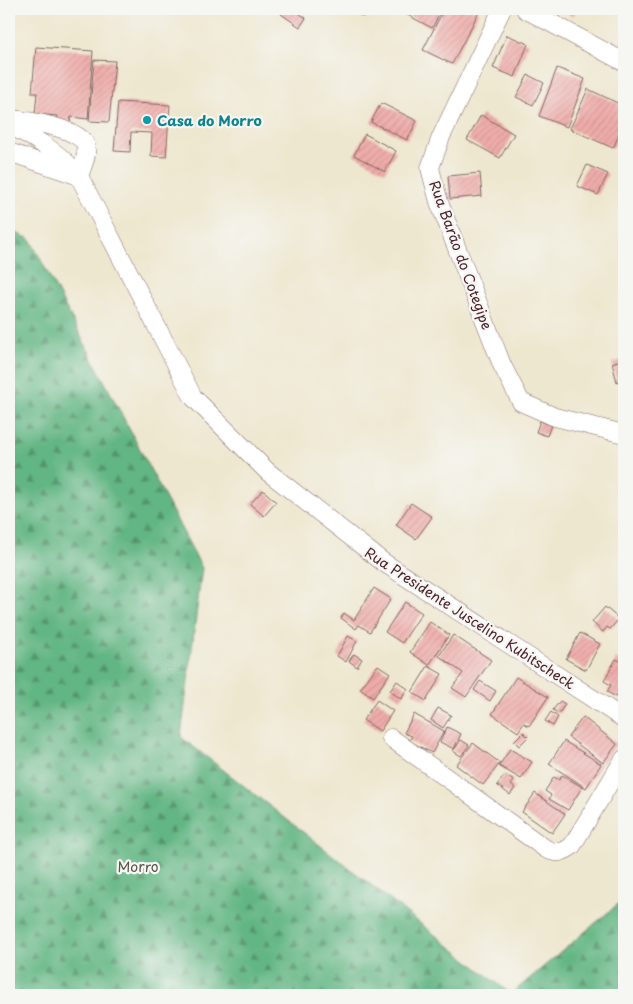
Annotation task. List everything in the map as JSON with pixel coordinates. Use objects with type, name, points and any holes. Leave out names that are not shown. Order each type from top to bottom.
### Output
[{"type":"street","name":"Rua Barão do Cotegipe","points":[[502,9],[441,137],[430,168],[439,202],[502,365],[521,402],[554,417],[624,434]]},
{"type":"street","points":[[525,9],[624,62]]},
{"type":"street","points":[[9,119],[24,120],[81,137],[86,148],[86,155],[79,176],[9,152]]},
{"type":"street","name":"Rua Presidente Juscelino Kubitscheck","points":[[9,124],[68,163],[79,176],[193,397],[268,472],[382,562],[624,719]]},
{"type":"street","points":[[391,738],[546,849],[555,853],[563,852],[572,846],[624,759]]},
{"type":"green space","name":"Morro","points":[[9,230],[30,239],[202,568],[181,737],[511,994],[624,899],[624,995],[9,995]]},
{"type":"building","points":[[284,9],[293,9],[306,18],[300,27],[281,14]]},
{"type":"building","points":[[349,9],[368,9],[363,17]]},
{"type":"building","points":[[402,9],[442,9],[432,28],[400,11]]},
{"type":"building","points":[[444,9],[472,9],[479,12],[452,64],[423,50]]},
{"type":"building","points":[[560,9],[577,9],[573,16]]},
{"type":"building","points":[[507,35],[528,44],[515,77],[493,68]]},
{"type":"building","points":[[36,47],[93,51],[88,119],[71,117],[70,123],[57,122],[58,116],[35,114],[37,93],[32,93]]},
{"type":"building","points":[[94,60],[115,61],[109,122],[89,121]]},
{"type":"building","points":[[557,68],[585,79],[567,127],[539,116]]},
{"type":"building","points":[[528,75],[544,83],[533,105],[516,97]]},
{"type":"building","points":[[588,89],[624,106],[624,124],[613,148],[570,129]]},
{"type":"building","points":[[118,102],[170,105],[166,157],[151,156],[152,133],[131,132],[130,152],[114,151]]},
{"type":"building","points":[[381,103],[417,121],[407,140],[371,122]]},
{"type":"building","points":[[481,115],[514,134],[500,158],[467,140]]},
{"type":"building","points":[[365,134],[396,151],[385,172],[354,155]]},
{"type":"building","points":[[587,165],[608,174],[598,195],[577,186]]},
{"type":"building","points":[[480,173],[482,196],[450,199],[448,176]]},
{"type":"building","points":[[624,359],[624,380],[617,382],[612,363]]},
{"type":"building","points":[[540,421],[551,425],[547,436],[536,432]]},
{"type":"building","points":[[263,490],[276,502],[264,516],[250,504]]},
{"type":"building","points":[[411,503],[432,517],[416,539],[396,525]]},
{"type":"building","points":[[374,588],[391,599],[370,632],[359,625],[356,629],[341,618],[344,613],[354,620]]},
{"type":"building","points":[[405,602],[422,613],[402,643],[385,632]]},
{"type":"building","points":[[605,607],[619,619],[610,629],[607,627],[603,632],[592,622]]},
{"type":"building","points":[[430,622],[449,635],[429,665],[410,652]]},
{"type":"building","points":[[580,633],[600,644],[586,670],[566,659]]},
{"type":"building","points":[[453,635],[491,660],[466,697],[452,688],[463,673],[439,656]]},
{"type":"building","points":[[348,636],[357,641],[346,662],[337,656]]},
{"type":"building","points":[[354,654],[362,659],[357,667],[349,661]]},
{"type":"building","points":[[616,659],[624,663],[624,696],[622,700],[607,692],[611,685],[604,681]]},
{"type":"building","points":[[378,665],[390,673],[373,698],[360,689]]},
{"type":"building","points":[[428,666],[442,674],[426,701],[412,692]]},
{"type":"building","points":[[516,677],[548,697],[529,726],[524,723],[518,732],[492,714]]},
{"type":"building","points":[[397,681],[408,689],[401,699],[390,691]]},
{"type":"building","points":[[480,681],[496,691],[490,701],[474,690]]},
{"type":"building","points":[[377,700],[393,711],[380,731],[363,720]]},
{"type":"building","points":[[560,701],[565,704],[559,714],[553,710]]},
{"type":"building","points":[[438,708],[451,715],[443,728],[431,720]]},
{"type":"building","points":[[551,712],[558,717],[553,726],[545,721]]},
{"type":"building","points":[[414,714],[444,731],[432,753],[409,741],[412,736],[404,733]]},
{"type":"building","points":[[583,717],[617,744],[603,763],[568,737]]},
{"type":"building","points":[[447,727],[461,734],[454,749],[440,742]]},
{"type":"building","points":[[523,732],[528,737],[519,746],[514,741]]},
{"type":"building","points":[[461,740],[469,745],[461,756],[453,751]]},
{"type":"building","points":[[564,741],[601,764],[586,788],[549,764]]},
{"type":"building","points":[[473,743],[500,763],[483,785],[456,765]]},
{"type":"building","points":[[510,749],[532,762],[521,779],[499,766]]},
{"type":"building","points":[[505,775],[514,781],[511,785],[515,788],[510,795],[497,785]]},
{"type":"building","points":[[562,775],[582,787],[568,810],[549,799],[551,795],[545,791],[554,777],[559,780]]},
{"type":"building","points":[[535,793],[565,814],[552,833],[522,812]]},
{"type":"place","name":"Casa do Morro","points":[[147,120]]}]
